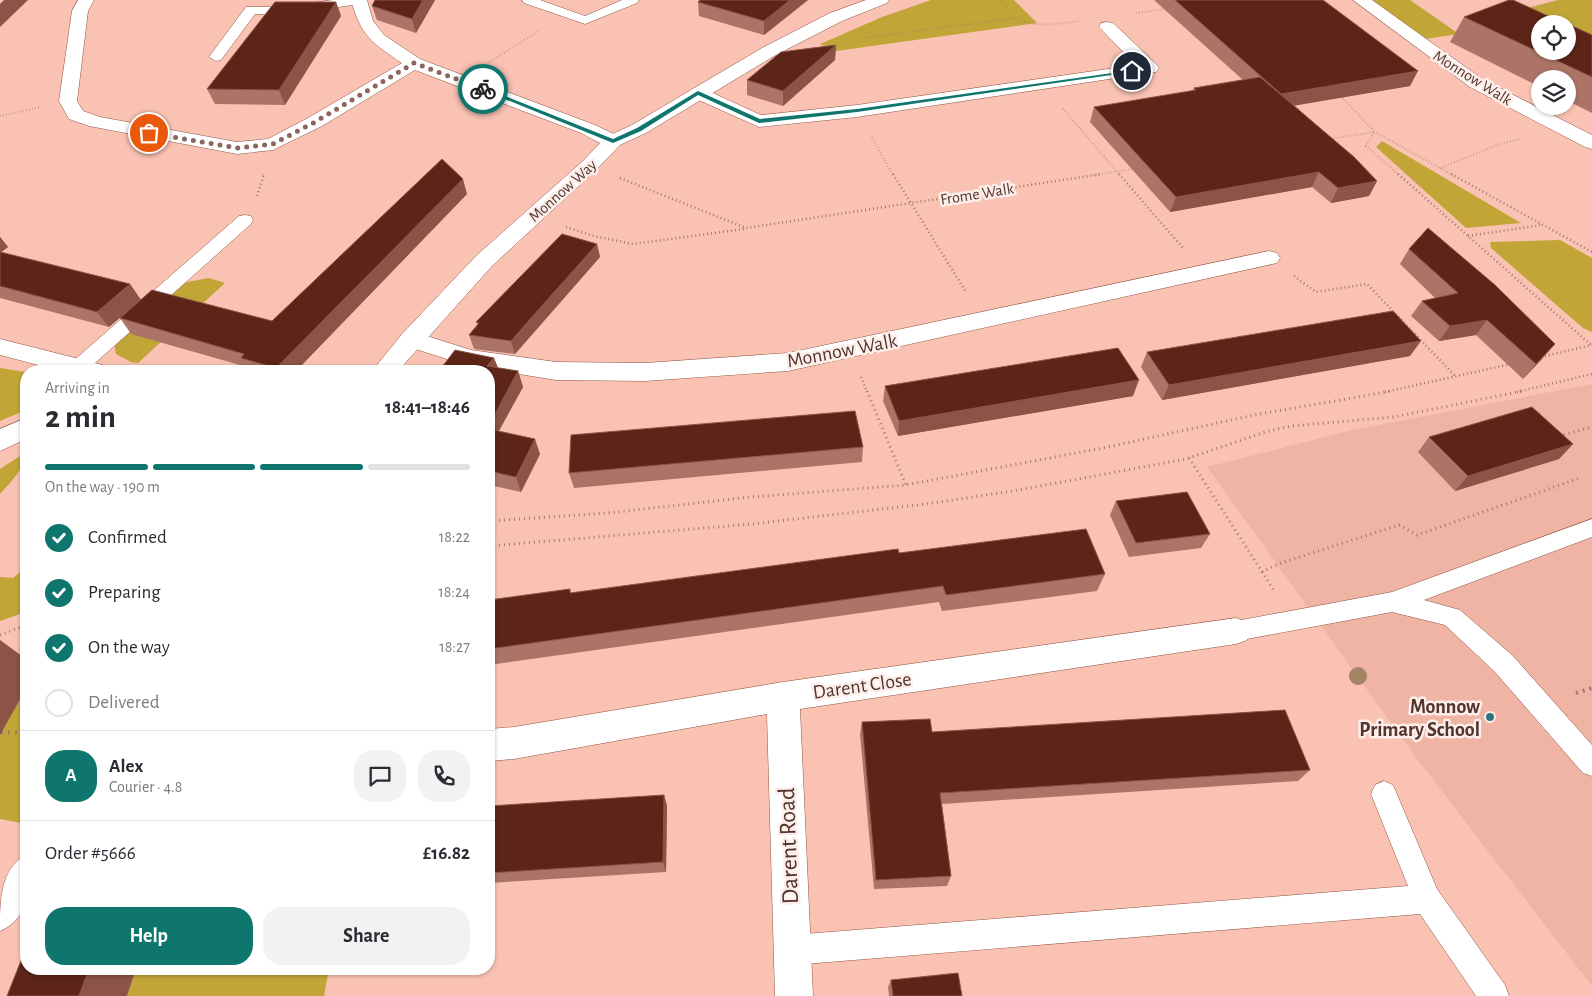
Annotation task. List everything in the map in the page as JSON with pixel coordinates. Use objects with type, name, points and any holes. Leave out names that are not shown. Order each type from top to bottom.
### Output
[{"type":"street","points":[[86,0],[80,11],[68,102],[76,114],[96,122],[237,148],[273,144],[315,122],[414,63]]},
{"type":"street","points":[[359,0],[365,21],[378,39],[414,63],[588,129],[613,141]]},
{"type":"street","name":"Monnow Way","points":[[389,365],[484,261],[590,166],[613,141],[639,129],[768,52],[828,21],[881,0]]},
{"type":"street","name":"Monnow Walk","points":[[1362,0],[1476,83],[1592,142]]},
{"type":"street","points":[[698,93],[759,121],[857,111],[1150,68],[1107,26]]},
{"type":"street","name":"Monnow Walk","points":[[411,339],[469,358],[556,371],[645,372],[788,362],[915,335],[982,318],[1269,258]]},
{"type":"street","points":[[0,347],[70,365]]},
{"type":"street","points":[[0,441],[20,431]]},
{"type":"street","name":"Darent Close","points":[[495,745],[514,743],[782,697],[1236,632]]},
{"type":"street","name":"Darent Road","points":[[782,697],[794,996]]},
{"type":"street","points":[[0,913],[20,882]]},
{"type":"lane","points":[[216,58],[251,10],[284,10],[359,0]]},
{"type":"lane","points":[[528,0],[584,20],[633,0]]},
{"type":"lane","points":[[90,365],[245,220]]},
{"type":"lane","points":[[1236,632],[1392,602],[1592,528]]},
{"type":"lane","points":[[1392,602],[1452,617],[1504,664],[1592,764]]},
{"type":"lane","points":[[1384,794],[1427,899],[1494,996]]},
{"type":"lane","points":[[792,950],[1427,899]]},
{"type":"path","points":[[1524,9],[1558,0]]},
{"type":"path","points":[[459,80],[568,14]]},
{"type":"path","points":[[859,38],[1016,18]]},
{"type":"path","points":[[1041,84],[1204,272]]},
{"type":"path","points":[[1337,91],[1375,132],[1592,252]]},
{"type":"path","points":[[0,116],[68,102]]},
{"type":"path","points":[[857,111],[909,203],[982,318]]},
{"type":"path","points":[[1440,168],[1503,144],[1562,128]]},
{"type":"path","points":[[1327,139],[1375,132]]},
{"type":"path","points":[[1375,132],[1366,146],[1592,346]]},
{"type":"path","points":[[245,220],[256,202],[273,144]]},
{"type":"path","points":[[590,166],[746,228]]},
{"type":"path","name":"Frome Walk","points":[[532,216],[594,236],[633,244],[1136,169]]},
{"type":"path","points":[[1467,236],[1542,224]]},
{"type":"path","points":[[1269,258],[1316,292],[1367,284],[1456,377]]},
{"type":"path","points":[[1534,359],[1592,346]]},
{"type":"path","points":[[849,349],[906,485]]},
{"type":"path","points":[[495,521],[608,513],[750,497],[906,485],[1108,447],[1254,415],[1408,388],[1514,363]]},
{"type":"path","points":[[495,546],[668,533],[877,509],[1052,484],[1189,458],[1276,429],[1342,420],[1391,417],[1484,400],[1592,374]]},
{"type":"path","points":[[1555,437],[1592,427]]},
{"type":"path","points":[[1189,458],[1293,621]]},
{"type":"path","points":[[1262,572],[1278,564],[1399,525],[1417,535],[1580,478]]},
{"type":"path","points":[[0,634],[20,627]]},
{"type":"path","points":[[1,732],[20,732]]},
{"type":"shaded area","points":[[931,0],[1014,0],[1037,23],[836,51],[820,44],[882,17]]},
{"type":"shaded area","points":[[1372,0],[1410,0],[1459,34],[1425,39]]},
{"type":"shaded area","points":[[1559,0],[1592,0],[1592,53],[1576,46],[1576,15],[1531,15],[1531,21],[1506,14]]},
{"type":"shaded area","points":[[1382,141],[1521,223],[1466,228],[1376,147]]},
{"type":"shaded area","points":[[1560,240],[1592,258],[1592,332],[1583,328],[1491,248],[1490,242]]},
{"type":"shaded area","points":[[209,278],[225,283],[138,363],[131,362],[116,354],[114,343],[163,297],[187,282]]},
{"type":"shaded area","points":[[0,368],[20,371],[20,413],[0,421]]},
{"type":"shaded area","name":"Monnow Primary School","points":[[1592,384],[1592,986],[1417,759],[1207,467],[1352,430]]},
{"type":"shaded area","points":[[20,456],[20,469],[0,494],[0,469]]},
{"type":"shaded area","points":[[20,572],[20,614],[0,621],[0,577],[13,578]]},
{"type":"shaded area","points":[[20,699],[20,823],[0,819],[0,734]]},
{"type":"shaded area","points":[[134,975],[328,975],[324,996],[127,996]]},
{"type":"building","points":[[375,0],[423,0],[412,19],[372,6]]},
{"type":"building","points":[[700,0],[790,0],[764,21],[698,2]]},
{"type":"building","points":[[1175,0],[1323,0],[1418,71],[1281,94]]},
{"type":"building","points":[[1509,0],[1546,15],[1531,15],[1531,48],[1464,17]]},
{"type":"building","points":[[275,2],[336,2],[279,90],[207,89]]},
{"type":"building","points":[[1576,28],[1592,35],[1592,77],[1556,60],[1576,60]]},
{"type":"building","points":[[836,45],[783,91],[747,80],[781,52]]},
{"type":"building","points":[[1260,77],[1354,157],[1377,181],[1338,188],[1319,172],[1176,197],[1094,107],[1196,90],[1194,88]]},
{"type":"building","points":[[442,159],[463,179],[279,365],[266,365],[241,358],[244,354],[120,318],[152,290],[272,321]]},
{"type":"building","points":[[1428,228],[1495,285],[1555,344],[1536,364],[1487,320],[1450,326],[1422,301],[1458,293],[1409,249]]},
{"type":"building","points":[[562,234],[597,244],[511,341],[469,335],[479,323],[476,322]]},
{"type":"building","points":[[0,252],[130,284],[97,312],[0,286]]},
{"type":"building","points":[[1393,311],[1421,341],[1169,385],[1147,352]]},
{"type":"building","points":[[1118,348],[1139,380],[899,421],[885,386]]},
{"type":"building","points":[[455,350],[494,358],[488,365],[444,365]]},
{"type":"building","points":[[495,367],[518,371],[495,414]]},
{"type":"building","points":[[1532,407],[1573,444],[1468,476],[1429,437]]},
{"type":"building","points":[[855,411],[863,447],[569,473],[571,435]]},
{"type":"building","points":[[495,430],[535,439],[516,477],[495,472]]},
{"type":"building","points":[[1187,492],[1210,534],[1136,543],[1116,501]]},
{"type":"building","points":[[1086,529],[1105,574],[946,595],[943,586],[495,648],[495,599],[570,589],[570,593],[898,549],[899,553]]},
{"type":"building","points":[[1285,710],[1310,770],[940,793],[951,876],[876,880],[862,722],[930,719],[932,732]]},
{"type":"building","points":[[664,795],[663,862],[495,873],[495,806]]},
{"type":"building","points":[[20,963],[20,975],[87,975],[79,996],[7,996]]},
{"type":"building","points":[[958,973],[962,996],[893,996],[891,980]]},
{"type":"way so far","points":[[149,133],[237,148],[273,144],[315,122],[414,63],[483,89]]},
{"type":"place","name":"Monnow Primary School","points":[[1490,717]]},
{"type":"route","points":[[483,89],[588,129],[613,141],[639,129],[698,93],[759,121],[857,111],[1132,71]]}]
